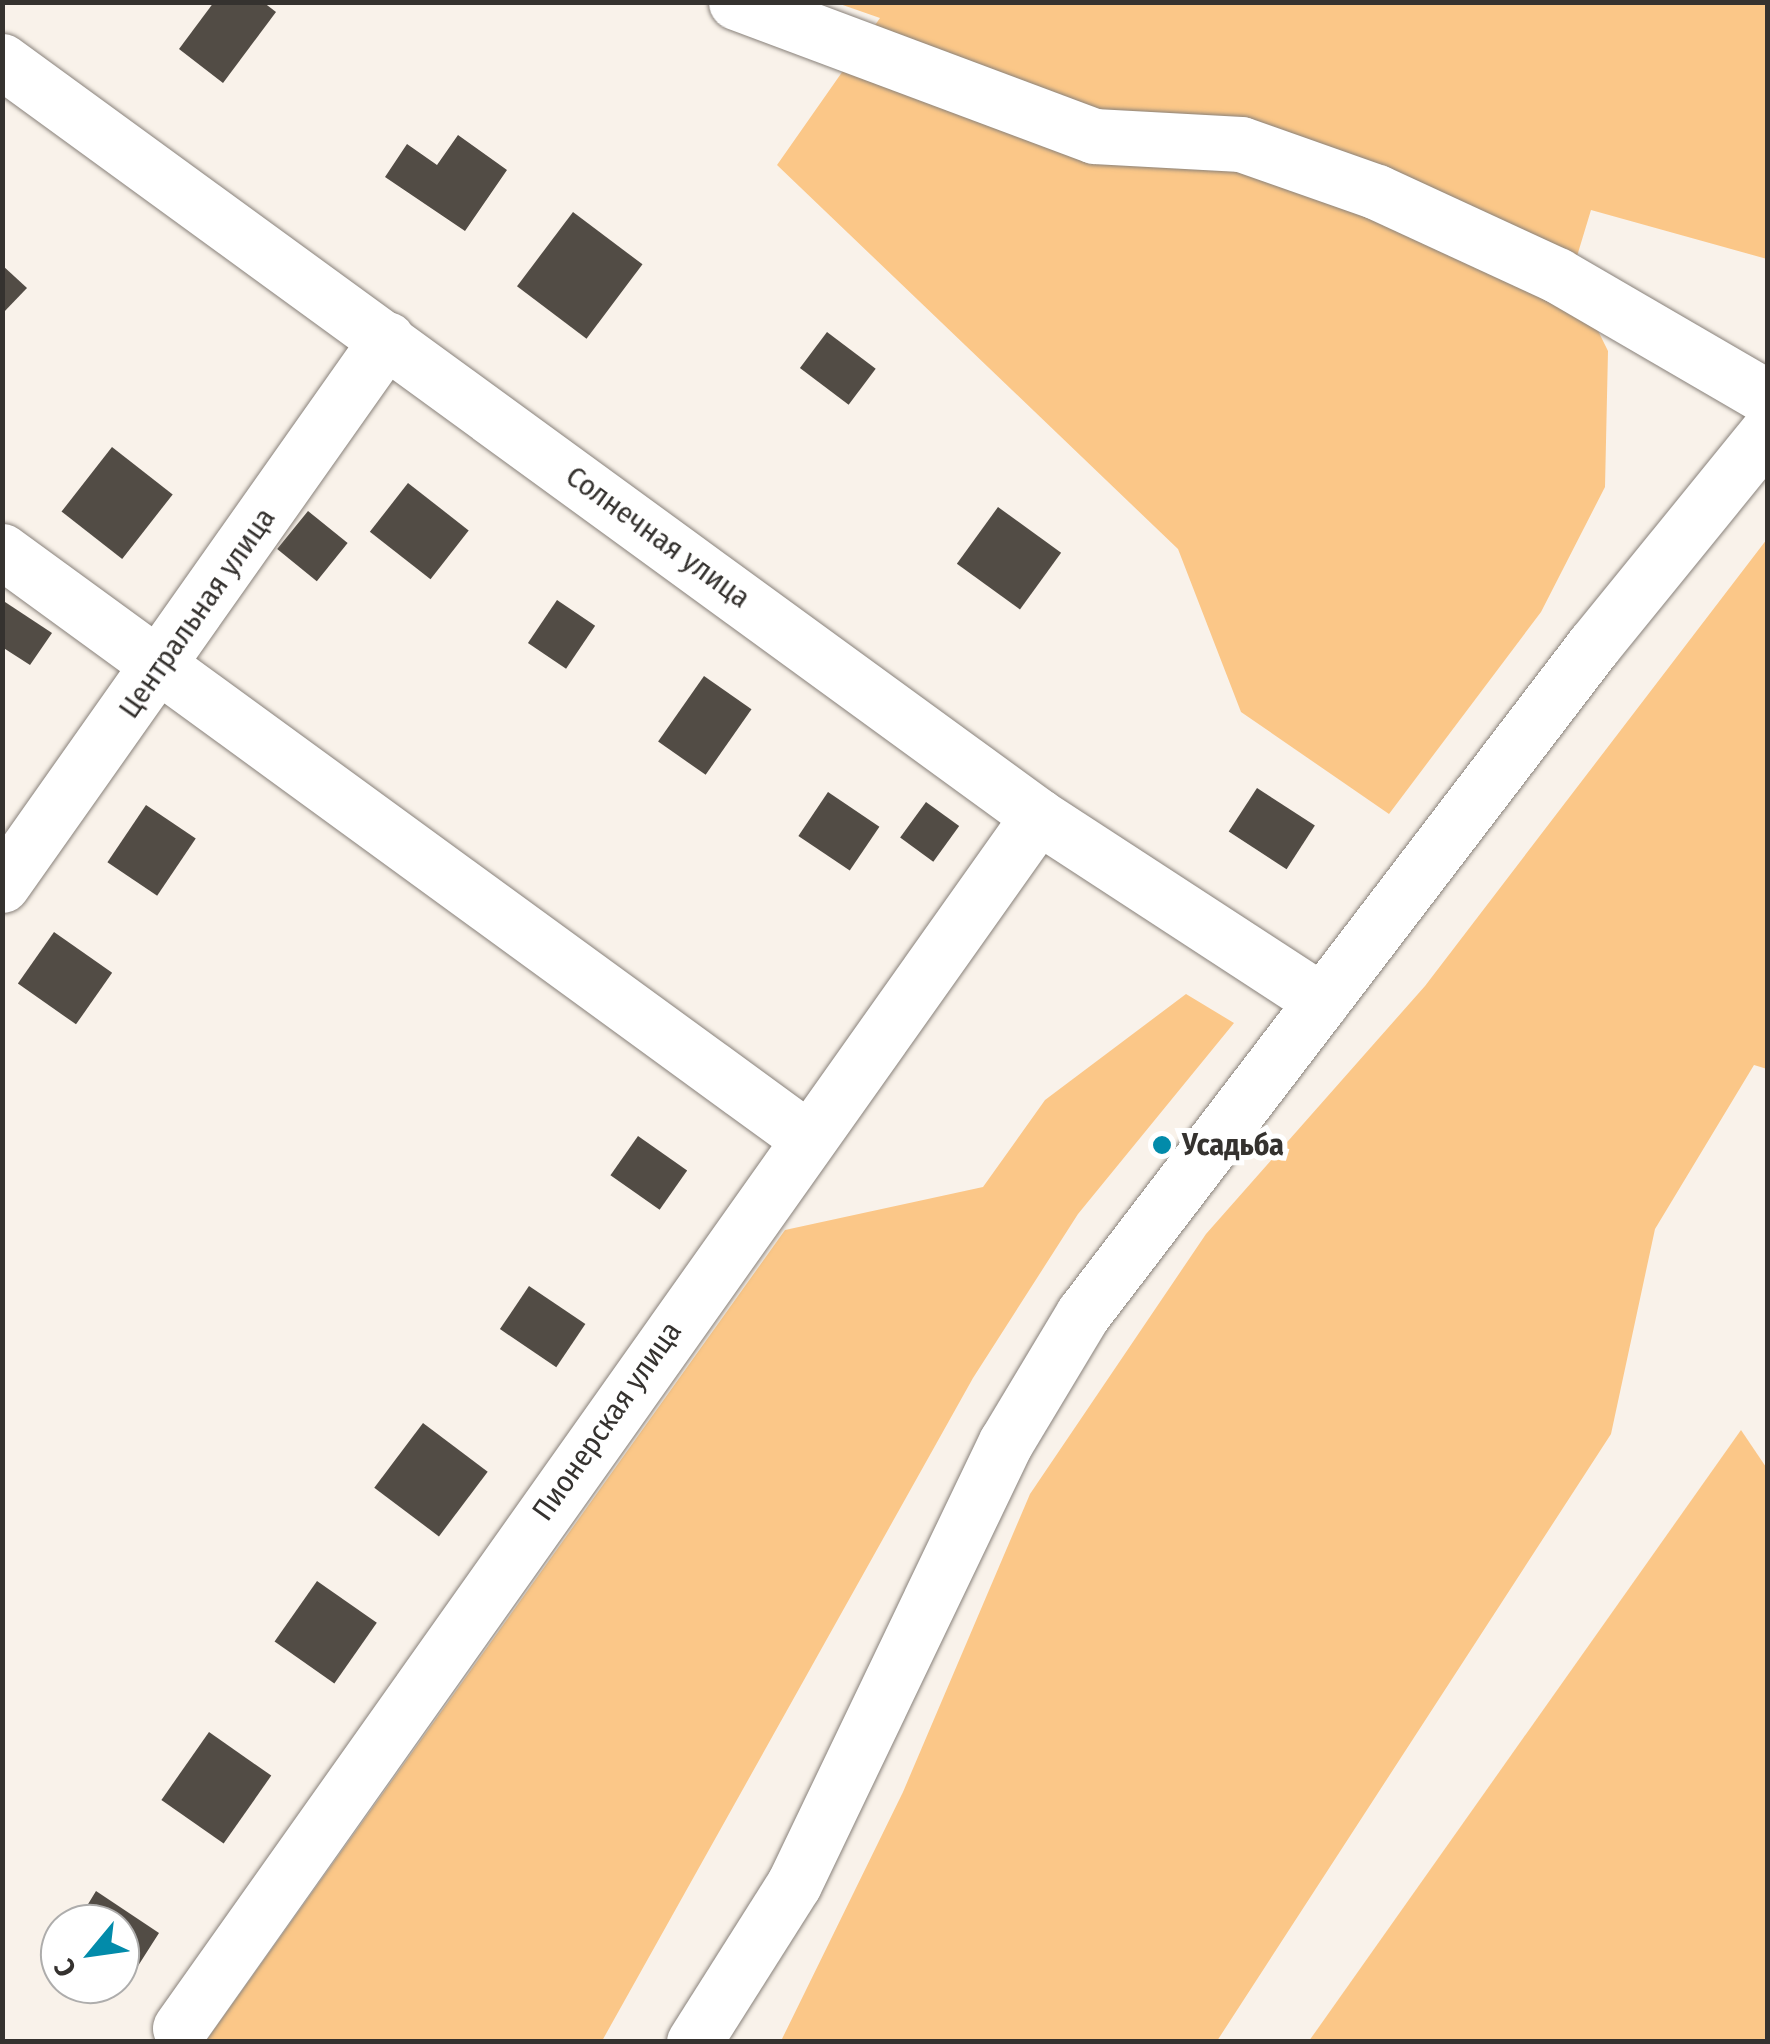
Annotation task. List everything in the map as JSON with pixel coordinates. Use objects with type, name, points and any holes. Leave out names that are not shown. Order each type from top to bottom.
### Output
[{"type":"street","points":[[736,2],[1094,136],[1242,144],[1377,192],[1557,275],[1768,398]]},
{"type":"street","name":"Солнечная улица","points":[[2,61],[1038,816],[1322,1001]]},
{"type":"street","name":"Центральная улица","points":[[2,884],[161,668],[387,339]]},
{"type":"street","points":[[694,2042],[794,1884],[1006,1442],[1083,1314],[1594,644],[1768,432]]},
{"type":"street","points":[[2,551],[806,1137]]},
{"type":"street","name":"Пионерская улица","points":[[180,2028],[806,1137],[1038,816]]},
{"type":"shaded area","points":[[837,3],[1767,3],[1767,259],[1591,210],[1571,276],[1608,351],[1605,487],[1541,612],[1389,814],[1241,712],[1178,549],[777,165],[880,18]]},
{"type":"shaded area","points":[[1767,539],[1767,1069],[1754,1065],[1655,1229],[1611,1434],[1217,2041],[781,2041],[903,1792],[1030,1494],[1206,1234],[1425,986]]},
{"type":"shaded area","points":[[1186,994],[1234,1023],[1078,1214],[973,1378],[602,2041],[206,2041],[785,1230],[983,1187],[1045,1100]]},
{"type":"shaded area","points":[[1741,1430],[1768,1470],[1767,2041],[1309,2041]]},
{"type":"building","points":[[214,2],[263,2],[276,12],[223,83],[179,49]]},
{"type":"building","points":[[458,135],[507,170],[465,231],[385,177],[407,144],[437,165]]},
{"type":"building","points":[[573,212],[642,264],[587,339],[517,286]]},
{"type":"building","points":[[2,265],[27,288],[2,314]]},
{"type":"building","points":[[827,332],[876,369],[849,405],[800,368]]},
{"type":"building","points":[[112,447],[173,494],[122,559],[62,512]]},
{"type":"building","points":[[408,483],[469,530],[431,579],[370,532]]},
{"type":"building","points":[[998,507],[1061,553],[1020,609],[957,564]]},
{"type":"building","points":[[308,511],[348,543],[317,581],[277,549]]},
{"type":"building","points":[[2,600],[52,633],[30,665],[2,647]]},
{"type":"building","points":[[557,600],[595,626],[566,669],[528,643]]},
{"type":"building","points":[[704,676],[752,709],[706,775],[658,742]]},
{"type":"building","points":[[1257,788],[1315,826],[1287,869],[1229,832]]},
{"type":"building","points":[[828,792],[879,827],[850,871],[798,836]]},
{"type":"building","points":[[926,802],[959,826],[933,862],[900,838]]},
{"type":"building","points":[[146,805],[196,839],[157,896],[107,862]]},
{"type":"building","points":[[54,932],[112,973],[76,1024],[18,984]]},
{"type":"building","points":[[638,1136],[687,1170],[660,1210],[610,1175]]},
{"type":"building","points":[[529,1286],[585,1324],[556,1367],[500,1329]]},
{"type":"building","points":[[423,1423],[488,1472],[439,1536],[374,1488]]},
{"type":"building","points":[[317,1581],[377,1623],[334,1683],[275,1642]]},
{"type":"building","points":[[209,1732],[271,1776],[224,1844],[161,1800]]},
{"type":"building","points":[[96,1891],[116,1904],[88,1904]]},
{"type":"building","points":[[140,1920],[159,1933],[140,1963]]},
{"type":"place","name":"Усадьба","points":[[1162,1145]]}]
